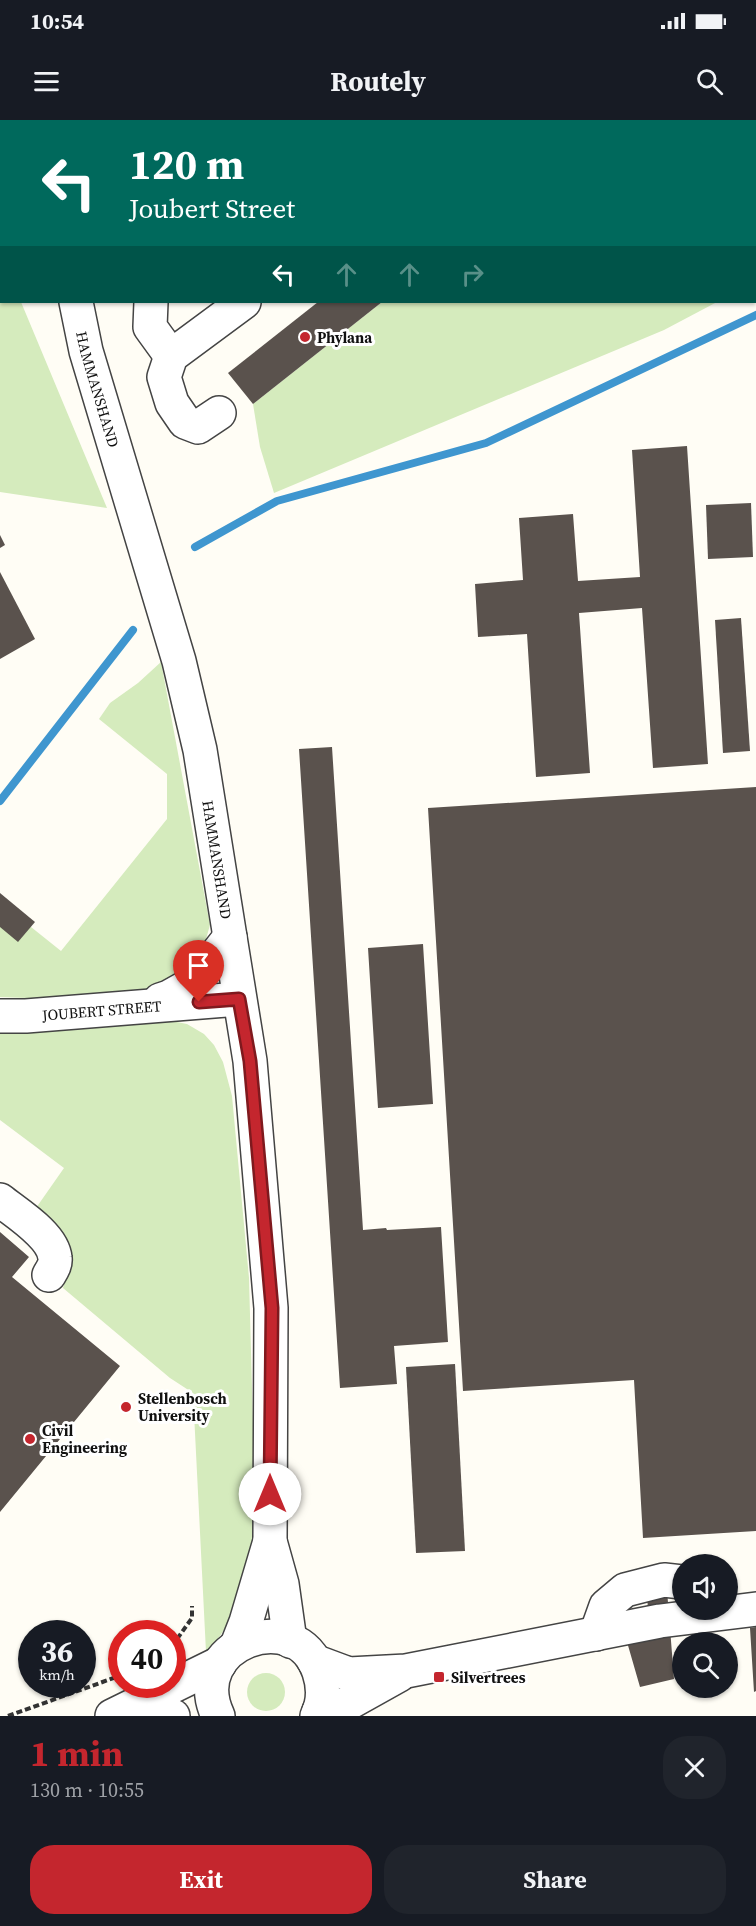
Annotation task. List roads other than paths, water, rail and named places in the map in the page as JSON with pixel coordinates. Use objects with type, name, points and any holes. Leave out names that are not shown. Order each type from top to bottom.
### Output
[{"type":"street","name":"HAMMANSHAND","points":[[76,303],[86,351],[179,661],[200,750],[250,1061],[272,1308],[270,1540],[302,1651],[322,1681],[323,1697],[318,1714]]},
{"type":"street","points":[[151,303],[150,327],[171,356]]},
{"type":"street","points":[[219,412],[198,427],[185,422],[172,403],[164,377],[171,356],[243,303]]},
{"type":"street","points":[[138,1006],[169,997],[194,983],[230,937]]},
{"type":"street","name":"JOUBERT STREET","points":[[0,1016],[26,1016],[239,999]]},
{"type":"street","points":[[0,1200],[40,1231],[50,1244],[55,1264],[49,1275]]},
{"type":"street","name":"HAMMANSHAND","points":[[218,1716],[213,1701],[212,1687],[215,1674],[246,1622],[270,1540]]},
{"type":"street","points":[[596,1634],[606,1606],[625,1590],[664,1580],[672,1581]]},
{"type":"street","points":[[738,1610],[756,1609]]},
{"type":"street","points":[[112,1716],[229,1654],[250,1638],[277,1637],[349,1674],[406,1671],[672,1619]]},
{"type":"street","points":[[318,1714],[349,1703],[406,1671]]},
{"type":"street","points":[[165,1716],[173,1716]]},
{"type":"waterway","points":[[195,547],[277,501],[486,443],[756,315]]},
{"type":"waterway","points":[[0,801],[133,630]]},
{"type":"place","name":"Phylana","points":[[305,337]]},
{"type":"place","name":"Stellenbosch University","points":[[126,1407]]},
{"type":"place","name":"Civil Engineering","points":[[30,1439]]},
{"type":"place","name":"Silvertrees","points":[[439,1677]]}]
